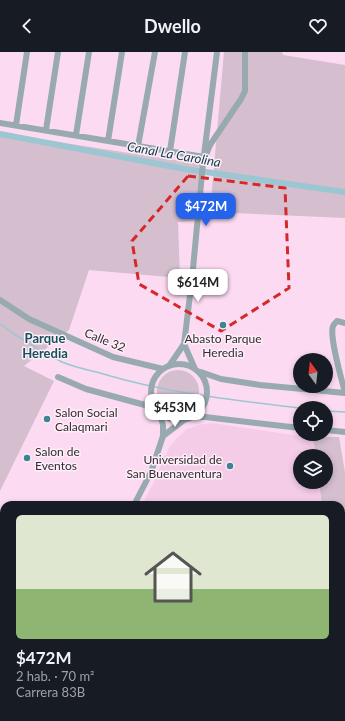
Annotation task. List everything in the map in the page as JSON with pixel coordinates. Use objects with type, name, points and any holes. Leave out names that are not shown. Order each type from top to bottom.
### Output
[{"type":"street","points":[[16,125],[27,52]]},
{"type":"street","points":[[46,130],[58,52]]},
{"type":"street","points":[[76,135],[89,52]]},
{"type":"street","points":[[108,141],[122,52]]},
{"type":"street","points":[[138,146],[155,52]]},
{"type":"street","points":[[170,151],[185,52]]},
{"type":"street","points":[[136,501],[151,472],[163,436],[158,409],[152,399],[151,393],[154,380],[166,368],[184,344],[194,260],[203,160],[217,52]]},
{"type":"street","points":[[203,160],[210,145],[245,91],[245,52]]},
{"type":"street","points":[[0,123],[170,151],[203,160]]},
{"type":"street","name":"Calle 32","points":[[0,300],[29,319],[113,357],[166,368]]},
{"type":"street","points":[[166,368],[182,364],[221,379],[260,385],[345,393],[332,329],[333,325],[337,322],[345,322]]},
{"type":"street","points":[[184,344],[196,370],[206,382],[207,389],[204,405],[199,412],[192,417]]},
{"type":"street","points":[[58,378],[86,389],[158,409],[171,418],[185,419],[192,417],[205,417],[293,427]]},
{"type":"street","points":[[163,436],[185,419]]},
{"type":"street","points":[[333,431],[345,432]]},
{"type":"highlighted area","points":[[188,176],[285,188],[289,288],[221,331],[139,284],[132,241]]},
{"type":"shaded area","points":[[224,52],[282,52],[283,55],[345,65],[345,218],[210,212]]},
{"type":"shaded area","points":[[0,133],[200,164],[194,221],[178,222],[180,278],[89,270],[69,330],[24,366],[54,381],[0,491]]},
{"type":"shaded area","points":[[174,370],[182,370],[193,376],[199,387],[199,395],[193,406],[182,412],[174,412],[163,406],[157,395],[157,387],[163,376]]},
{"type":"shaded area","name":"Universidad de San Buenaventura","points":[[212,423],[293,435],[293,441],[314,441],[315,449],[293,449],[293,489],[320,489],[321,501],[144,501],[157,476],[163,456],[166,455],[170,446],[187,429]]},
{"type":"shaded area","points":[[333,437],[339,437],[345,472],[345,501],[321,501],[320,489],[333,489],[333,449],[315,449],[314,441],[333,441]]},
{"type":"waterway","name":"Canal La Carolina","points":[[0,134],[185,169],[345,192]]},
{"type":"waterway","points":[[0,324],[54,358],[81,368],[174,391],[293,407]]},
{"type":"waterway","points":[[333,411],[345,412]]},
{"type":"place","name":"Abasto Parque Heredia","points":[[223,325]]},
{"type":"place","name":"Salon Social Calaqmari","points":[[47,419]]},
{"type":"place","name":"Salon de Eventos","points":[[27,458]]},
{"type":"place","name":"Universidad de San Buenaventura","points":[[230,466]]},
{"type":"district","name":"Parque Heredia","points":[[45,346]]}]
